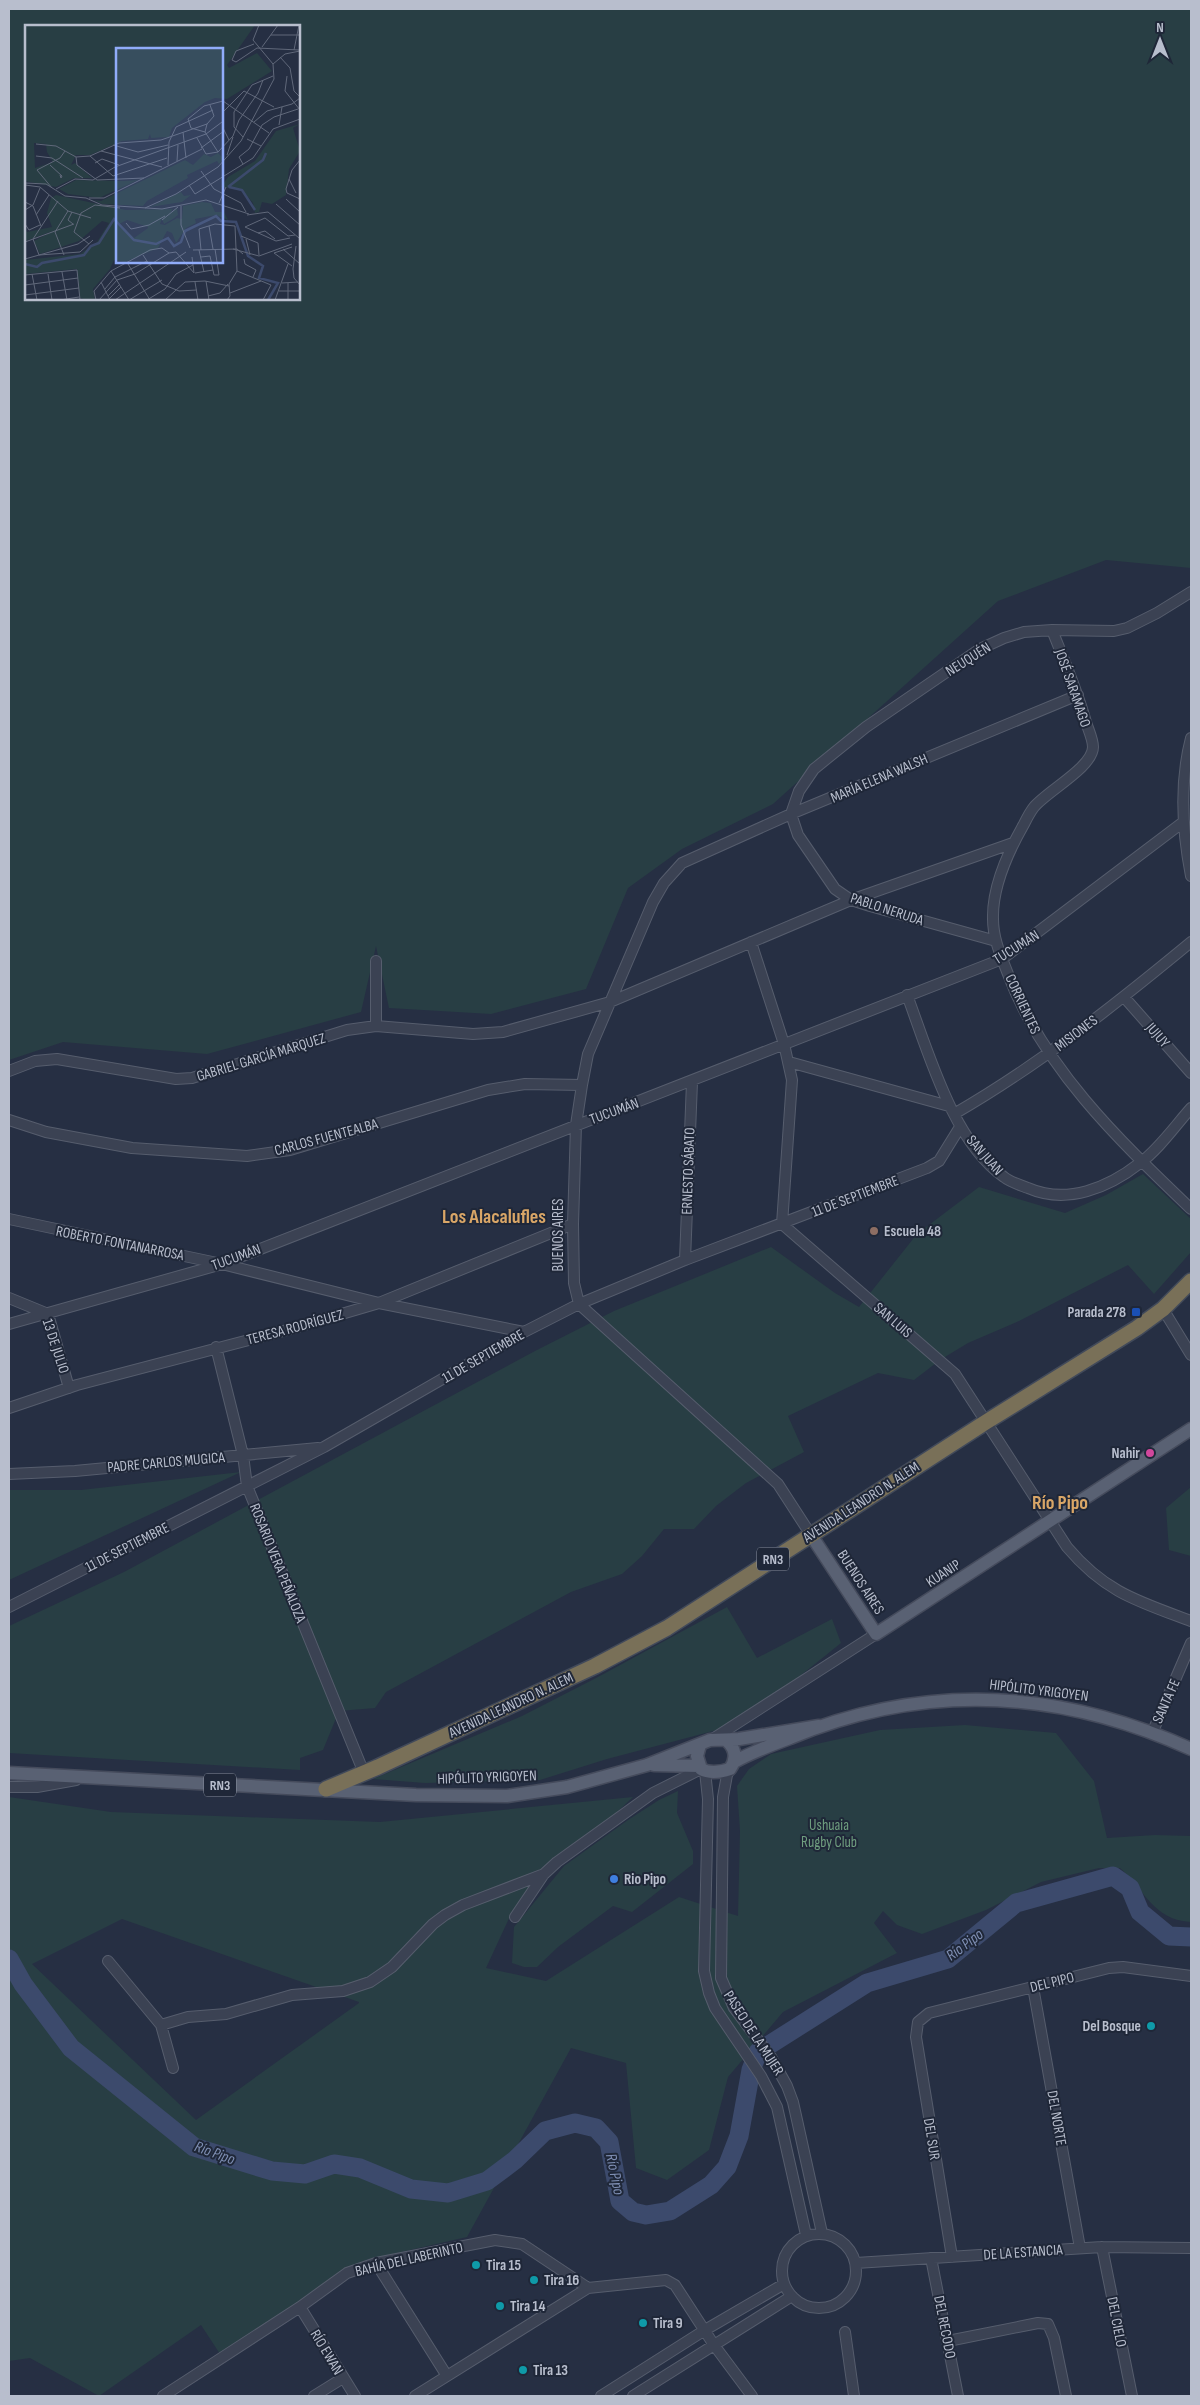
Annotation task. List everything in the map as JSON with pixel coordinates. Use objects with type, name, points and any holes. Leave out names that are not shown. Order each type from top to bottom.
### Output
[{"type":"highway","name":"AVENIDA LEANDRO N. ALEM","points":[[326,1789],[632,1647],[667,1628],[986,1422],[1103,1350],[1163,1309],[1191,1281]]},
{"type":"main road","name":"KUANIP","points":[[876,1634],[1191,1430]]},
{"type":"main road","name":"BUENOS AIRES","points":[[811,1535],[876,1634]]},
{"type":"main road","name":"HIPÓLITO YRIGOYEN","points":[[727,1741],[819,1726],[891,1707],[933,1702],[1009,1700],[1088,1711],[1153,1731],[1191,1749]]},
{"type":"main road","name":"HIPÓLITO YRIGOYEN","points":[[732,1766],[819,1726]]},
{"type":"main road","points":[[727,1741],[734,1750],[732,1766],[718,1772],[702,1768],[697,1756],[705,1743],[727,1741]]},
{"type":"main road","name":"HIPÓLITO YRIGOYEN","points":[[326,1789],[424,1795],[507,1796],[567,1787],[647,1765],[705,1743]]},
{"type":"main road","name":"HIPÓLITO YRIGOYEN","points":[[647,1765],[702,1768]]},
{"type":"main road","name":"RN3","points":[[9,1773],[326,1789]]},
{"type":"street","name":"NEUQUÉN","points":[[791,814],[799,791],[814,769],[866,727],[980,650],[1024,632],[1052,630],[1114,631],[1126,628],[1156,614],[1191,592]]},
{"type":"street","name":"JOSÉ SARAMAGO","points":[[1052,630],[1078,695],[1093,746]]},
{"type":"street","name":"MARÍA ELENA WALSH","points":[[682,864],[791,814],[1078,695]]},
{"type":"street","points":[[1191,738],[1183,787],[1182,823],[1191,876]]},
{"type":"street","name":"CORRIENTES","points":[[1093,746],[1091,756],[1084,766],[1061,782],[1034,807],[1012,843],[996,894],[993,919],[996,941],[1024,1013],[1048,1053],[1076,1090],[1142,1162],[1191,1210]]},
{"type":"street","name":"PABLO NERUDA","points":[[791,814],[798,835],[835,889],[851,900],[996,941]]},
{"type":"street","name":"TUCUMÁN","points":[[9,1324],[222,1264],[576,1125],[692,1082],[907,995],[1002,959],[1182,823]]},
{"type":"street","name":"GABRIEL GARCÍA MARQUEZ","points":[[9,1071],[35,1060],[56,1059],[156,1078],[192,1078],[347,1030],[376,1026],[473,1034],[503,1032],[610,1002],[851,900],[1012,843]]},
{"type":"street","name":"BUENOS AIRES","points":[[682,864],[664,883],[653,902],[588,1054],[576,1125],[573,1224],[574,1283],[579,1304],[778,1484],[811,1535]]},
{"type":"street","points":[[751,942],[784,1044],[792,1080],[782,1224]]},
{"type":"street","name":"MISIONES","points":[[952,1110],[1048,1053],[1124,997],[1191,942]]},
{"type":"street","points":[[376,961],[376,1026]]},
{"type":"street","name":"SAN JUAN","points":[[907,995],[960,1127],[988,1163],[1004,1178],[1037,1192],[1059,1196],[1076,1195],[1100,1188],[1142,1162],[1191,1108]]},
{"type":"street","name":"JUJUY","points":[[1124,997],[1191,1073]]},
{"type":"street","points":[[789,1062],[952,1110]]},
{"type":"street","name":"ERNESTO SÁBATO","points":[[685,1260],[692,1082]]},
{"type":"street","name":"CARLOS FUENTEALBA","points":[[9,1120],[46,1132],[132,1148],[247,1156],[290,1150],[488,1090],[525,1084],[582,1085]]},
{"type":"street","name":"11 DE SEPTIEMBRE","points":[[9,1606],[324,1447],[524,1332],[579,1304],[685,1260],[927,1168],[939,1161],[960,1127]]},
{"type":"street","name":"ROBERTO FONTANARROSA","points":[[9,1219],[222,1264],[379,1303],[524,1332]]},
{"type":"street","name":"TERESA RODRÍGUEZ","points":[[9,1408],[69,1388],[216,1347],[287,1330],[379,1303],[573,1224]]},
{"type":"street","name":"SAN LUIS","points":[[782,1224],[955,1374],[1051,1522],[1082,1565],[1112,1589],[1131,1599],[1191,1621]]},
{"type":"street","name":"13 DE JULIO","points":[[9,1298],[48,1314],[69,1388]]},
{"type":"street","points":[[1163,1309],[1191,1355]]},
{"type":"street","name":"ROSARIO VERA PEÑALOZA","points":[[216,1347],[243,1455],[247,1486],[364,1773]]},
{"type":"street","name":"PADRE CARLOS MUGICA","points":[[9,1474],[75,1471],[324,1447]]},
{"type":"street","name":"KUANIP","points":[[705,1743],[876,1634]]},
{"type":"street","name":"SANTA FE","points":[[1153,1731],[1191,1643]]},
{"type":"street","name":"PASEO DE LA MUJER","points":[[732,1766],[727,1775],[723,1797],[721,1978],[734,2008],[771,2058],[788,2086],[822,2233]]},
{"type":"street","points":[[515,1917],[544,1874],[557,1862],[653,1793],[702,1768]]},
{"type":"street","name":"PASEO DE LA MUJER","points":[[702,1768],[708,1799],[704,1971],[708,1993],[715,2008],[762,2076],[777,2108],[806,2236]]},
{"type":"street","points":[[9,1787],[37,1787],[87,1778]]},
{"type":"street","points":[[160,2025],[188,2017],[226,2014],[292,1995],[343,1991],[370,1982],[392,1967],[433,1924],[445,1915],[463,1905],[544,1874]]},
{"type":"street","points":[[108,1961],[160,2025],[173,2068]]},
{"type":"street","name":"DEL PIPO","points":[[918,2022],[929,2013],[1108,1968],[1123,1967],[1191,1976]]},
{"type":"street","name":"DEL NORTE","points":[[1033,1987],[1080,2248]]},
{"type":"street","name":"DEL SUR","points":[[918,2022],[916,2037],[952,2257]]},
{"type":"street","points":[[822,2233],[834,2236],[844,2243],[856,2263],[856,2275],[853,2286],[846,2296],[836,2304],[825,2308],[813,2308],[801,2304],[792,2296],[784,2284],[782,2267],[787,2250],[795,2242],[806,2236],[822,2233]]},
{"type":"street","name":"BAHÍA DEL LABERINTO","points":[[163,2396],[300,2308],[347,2273],[376,2263],[495,2240],[508,2240],[522,2244],[588,2288]]},
{"type":"street","name":"DE LA ESTANCIA","points":[[856,2263],[1102,2247],[1191,2248]]},
{"type":"street","name":"DEL CIELO","points":[[1102,2247],[1132,2396]]},
{"type":"street","name":"DEL RECODO","points":[[931,2258],[958,2396]]},
{"type":"street","points":[[376,2263],[447,2376]]},
{"type":"street","points":[[415,2396],[588,2288],[671,2281],[749,2395]]},
{"type":"street","points":[[601,2396],[705,2330],[784,2284]]},
{"type":"street","points":[[633,2396],[792,2296]]},
{"type":"street","name":"RÍO EWAN","points":[[300,2308],[355,2396]]},
{"type":"street","points":[[948,2341],[1038,2323],[1048,2324],[1054,2338],[1066,2396]]},
{"type":"street","points":[[845,2332],[854,2396]]},
{"type":"street","points":[[314,2396],[343,2378]]},
{"type":"green space","points":[[9,9],[1191,9],[1191,568],[1106,560],[998,601],[773,804],[682,849],[628,888],[586,989],[491,1014],[389,1008],[376,946],[361,1012],[207,1054],[63,1042],[9,1060]]},
{"type":"green space","points":[[1143,1174],[1191,1219],[1191,1252],[1154,1294],[1128,1265],[1019,1321],[968,1343],[940,1360],[914,1380],[878,1373],[788,1416],[804,1452],[746,1483],[716,1506],[694,1529],[664,1529],[642,1556],[622,1574],[571,1592],[386,1692],[375,1708],[339,1711],[323,1750],[300,1758],[300,1770],[9,1753],[9,1626],[124,1572],[535,1351],[614,1311],[771,1247],[835,1293],[859,1307],[917,1234],[979,1187],[1065,1213],[1106,1195]]},
{"type":"green space","points":[[241,1472],[9,1580],[9,1490],[81,1490]]},
{"type":"green space","points":[[1191,1487],[1191,1556],[1169,1550],[1166,1508]]},
{"type":"green space","points":[[727,1607],[757,1658],[832,1619],[841,1643],[759,1709],[736,1725],[607,1759],[540,1780],[425,1783],[373,1779],[522,1716]]},
{"type":"green space","name":"Ushuaia Rugby Club","points":[[965,1725],[1056,1733],[1094,1781],[1107,1838],[1155,1835],[1191,1836],[1191,1922],[1167,1916],[1158,1910],[1120,1868],[1099,1868],[1041,1882],[986,1910],[922,1934],[897,1925],[883,1911],[874,1923],[897,1953],[783,2012],[728,2077],[709,2150],[667,2180],[636,2168],[626,2063],[571,2048],[467,2237],[366,2260],[345,2271],[220,2354],[201,2325],[99,2396],[30,2358],[9,2361],[9,1797],[111,1812],[380,1822],[633,1797],[511,1914],[486,1968],[546,1981],[679,1897],[738,1916],[740,1831],[737,1786],[749,1769],[771,1754],[880,1730]],"holes":[[[122,1919],[359,2002],[196,2120],[32,1964]]]},
{"type":"green space","name":"Rio Pipo","points":[[678,1791],[677,1813],[693,1851],[693,1864],[632,1912],[613,1906],[558,1947],[537,1967],[524,1967],[512,1963],[514,1927],[564,1866],[628,1820],[659,1800]]},
{"type":"waterway","name":"Río Pipo","points":[[9,1959],[23,1984],[71,2048],[194,2147],[272,2171],[305,2174],[334,2164],[360,2168],[411,2189],[448,2193],[487,2181],[515,2160],[545,2131],[575,2123],[596,2128],[609,2142],[620,2201],[633,2212],[646,2215],[670,2211],[711,2185],[727,2167],[739,2136],[751,2070],[758,2052],[867,1983],[948,1959],[1016,1903],[1113,1876],[1130,1888],[1140,1912],[1169,1936],[1191,1937]]},
{"type":"place","name":"Escuela 48","points":[[874,1231]]},
{"type":"place","name":"Parada 278","points":[[1136,1312]]},
{"type":"place","name":"Nahir","points":[[1150,1453]]},
{"type":"place","name":"Rio Pipo","points":[[614,1879]]},
{"type":"place","name":"Del Bosque","points":[[1151,2026]]},
{"type":"place","name":"Tira 15","points":[[476,2265]]},
{"type":"place","name":"Tira 16","points":[[534,2280]]},
{"type":"place","name":"Tira 14","points":[[500,2306]]},
{"type":"place","name":"Tira 9","points":[[643,2323]]},
{"type":"place","name":"Tira 13","points":[[523,2370]]},
{"type":"district","name":"Los Alacalufles","points":[[494,1216]]},
{"type":"district","name":"Río Pipo","points":[[1060,1502]]}]
